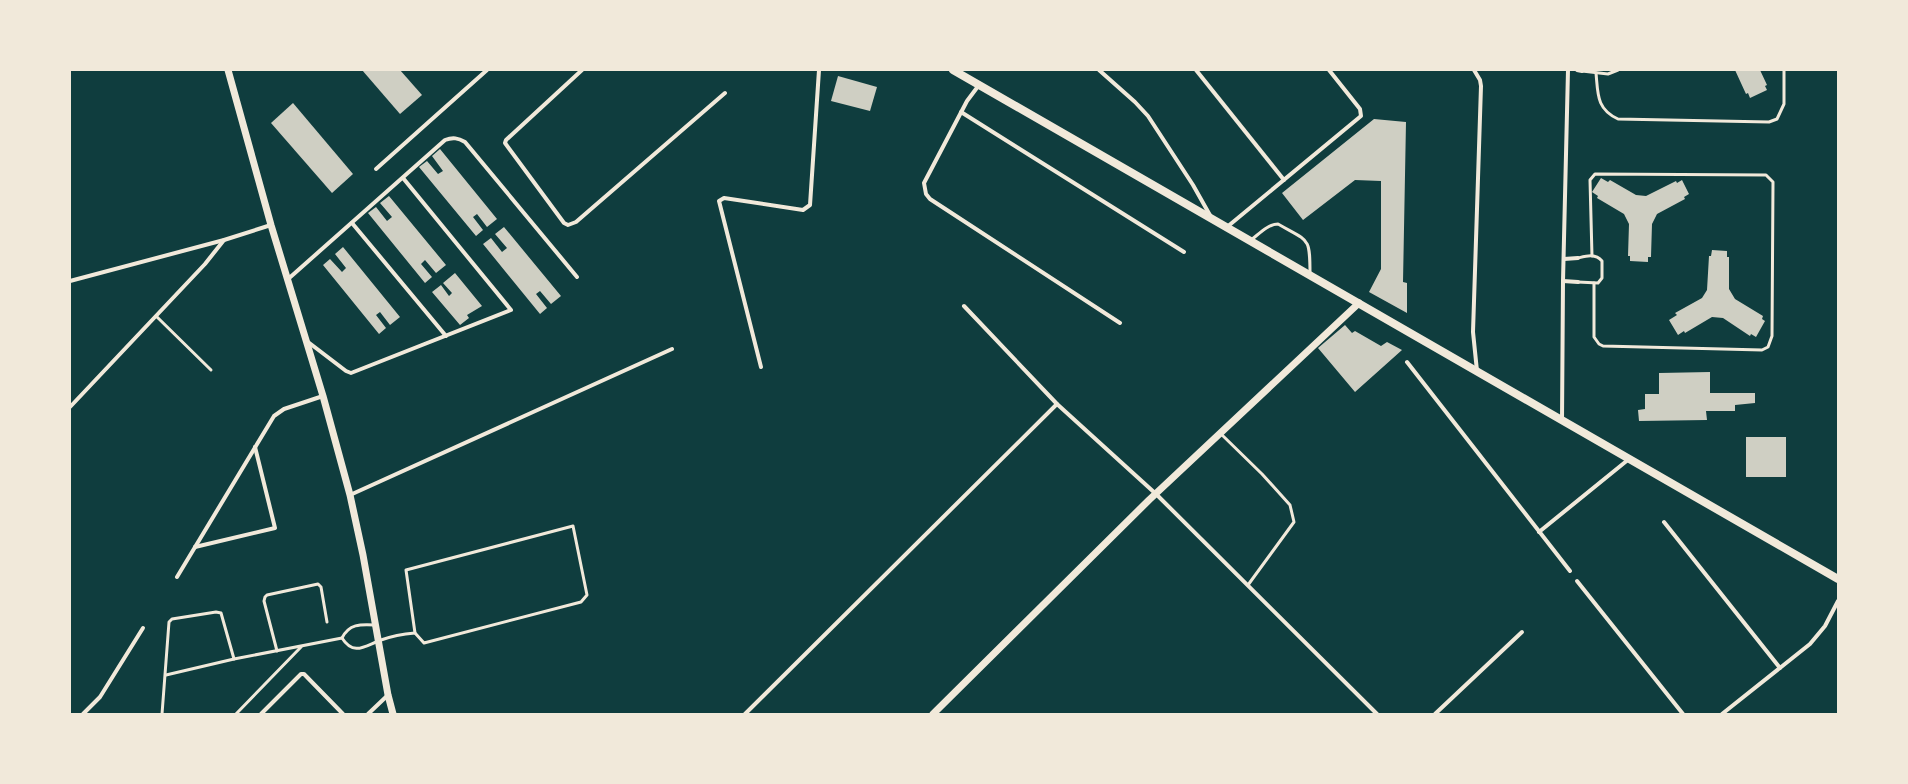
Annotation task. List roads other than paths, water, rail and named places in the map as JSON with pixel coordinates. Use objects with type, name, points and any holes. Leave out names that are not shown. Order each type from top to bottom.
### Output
[{"type":"main road","points":[[953,70],[1838,579]]},
{"type":"street","points":[[228,70],[271,225],[323,396],[350,495],[379,640],[388,695],[393,714]]},
{"type":"street","points":[[376,169],[487,70]]},
{"type":"street","points":[[582,70],[506,140],[505,143],[564,223],[568,225],[576,222],[725,92]]},
{"type":"street","points":[[761,367],[719,201],[724,198],[802,210],[810,205],[819,70]]},
{"type":"street","points":[[1099,70],[1135,102],[1148,116],[1193,185],[1212,219]]},
{"type":"street","points":[[1196,70],[1284,180]]},
{"type":"street","points":[[1226,227],[1362,116],[1360,109],[1330,70]]},
{"type":"street","points":[[1474,70],[1480,80],[1481,86],[1473,332],[1477,372]]},
{"type":"street","points":[[1562,420],[1563,281],[1568,70]]},
{"type":"street","points":[[1577,70],[1582,70]]},
{"type":"street","points":[[979,85],[961,112],[924,183],[926,194],[930,199],[1120,323]]},
{"type":"street","points":[[961,112],[1184,252]]},
{"type":"street","points":[[288,280],[445,140],[458,138],[465,142],[577,278]]},
{"type":"street","points":[[306,340],[346,371],[351,372],[511,310],[403,178]]},
{"type":"street","points":[[352,223],[446,336]]},
{"type":"street","points":[[70,281],[224,240],[271,225]]},
{"type":"street","points":[[70,407],[205,264],[224,240]]},
{"type":"street","points":[[1564,259],[1578,258]]},
{"type":"street","points":[[1563,281],[1578,282]]},
{"type":"street","points":[[933,714],[1156,494],[1359,303]]},
{"type":"street","points":[[964,306],[1057,404],[1156,494],[1377,714]]},
{"type":"street","points":[[350,495],[672,349]]},
{"type":"street","points":[[1407,362],[1570,572]]},
{"type":"street","points":[[178,577],[277,412],[284,408],[323,396]]},
{"type":"street","points":[[745,714],[1057,404]]},
{"type":"street","points":[[195,547],[275,528],[255,447]]},
{"type":"street","points":[[1539,532],[1629,459]]},
{"type":"street","points":[[1664,522],[1780,668]]},
{"type":"street","points":[[1577,581],[1682,714]]},
{"type":"street","points":[[1722,714],[1810,644],[1824,626],[1838,601]]},
{"type":"street","points":[[83,714],[100,697],[143,628]]},
{"type":"street","points":[[1435,714],[1522,632]]},
{"type":"street","points":[[261,714],[302,674],[343,714]]},
{"type":"street","points":[[368,714],[388,695]]},
{"type":"lane","points":[[1582,70],[1608,74],[1618,70]]},
{"type":"lane","points":[[1596,73],[1602,106],[1611,116],[1618,119],[1769,122],[1777,119],[1784,104],[1784,70]]},
{"type":"lane","points":[[1592,256],[1590,180],[1595,174],[1766,175],[1773,182],[1772,336],[1768,347],[1762,350],[1603,346],[1594,337],[1594,283]]},
{"type":"lane","points":[[1250,241],[1261,231],[1274,224],[1278,224],[1307,241],[1310,248],[1310,276]]},
{"type":"lane","points":[[1578,258],[1592,256],[1599,257],[1602,260],[1601,281],[1594,283],[1578,282]]},
{"type":"lane","points":[[156,316],[211,370]]},
{"type":"lane","points":[[1220,433],[1262,474],[1290,505],[1294,522],[1248,585]]},
{"type":"lane","points":[[342,638],[347,645],[354,648],[364,648],[379,640],[400,634],[415,634],[424,643],[581,602],[587,595],[574,526],[406,570],[415,634]]},
{"type":"lane","points":[[277,651],[264,602],[267,595],[318,584],[321,587],[327,622]]},
{"type":"lane","points":[[162,714],[169,622],[174,618],[216,612],[222,613],[234,659]]},
{"type":"lane","points":[[342,638],[346,630],[355,626],[376,625]]},
{"type":"lane","points":[[166,675],[234,659],[342,638]]},
{"type":"lane","points":[[236,714],[301,647]]}]
